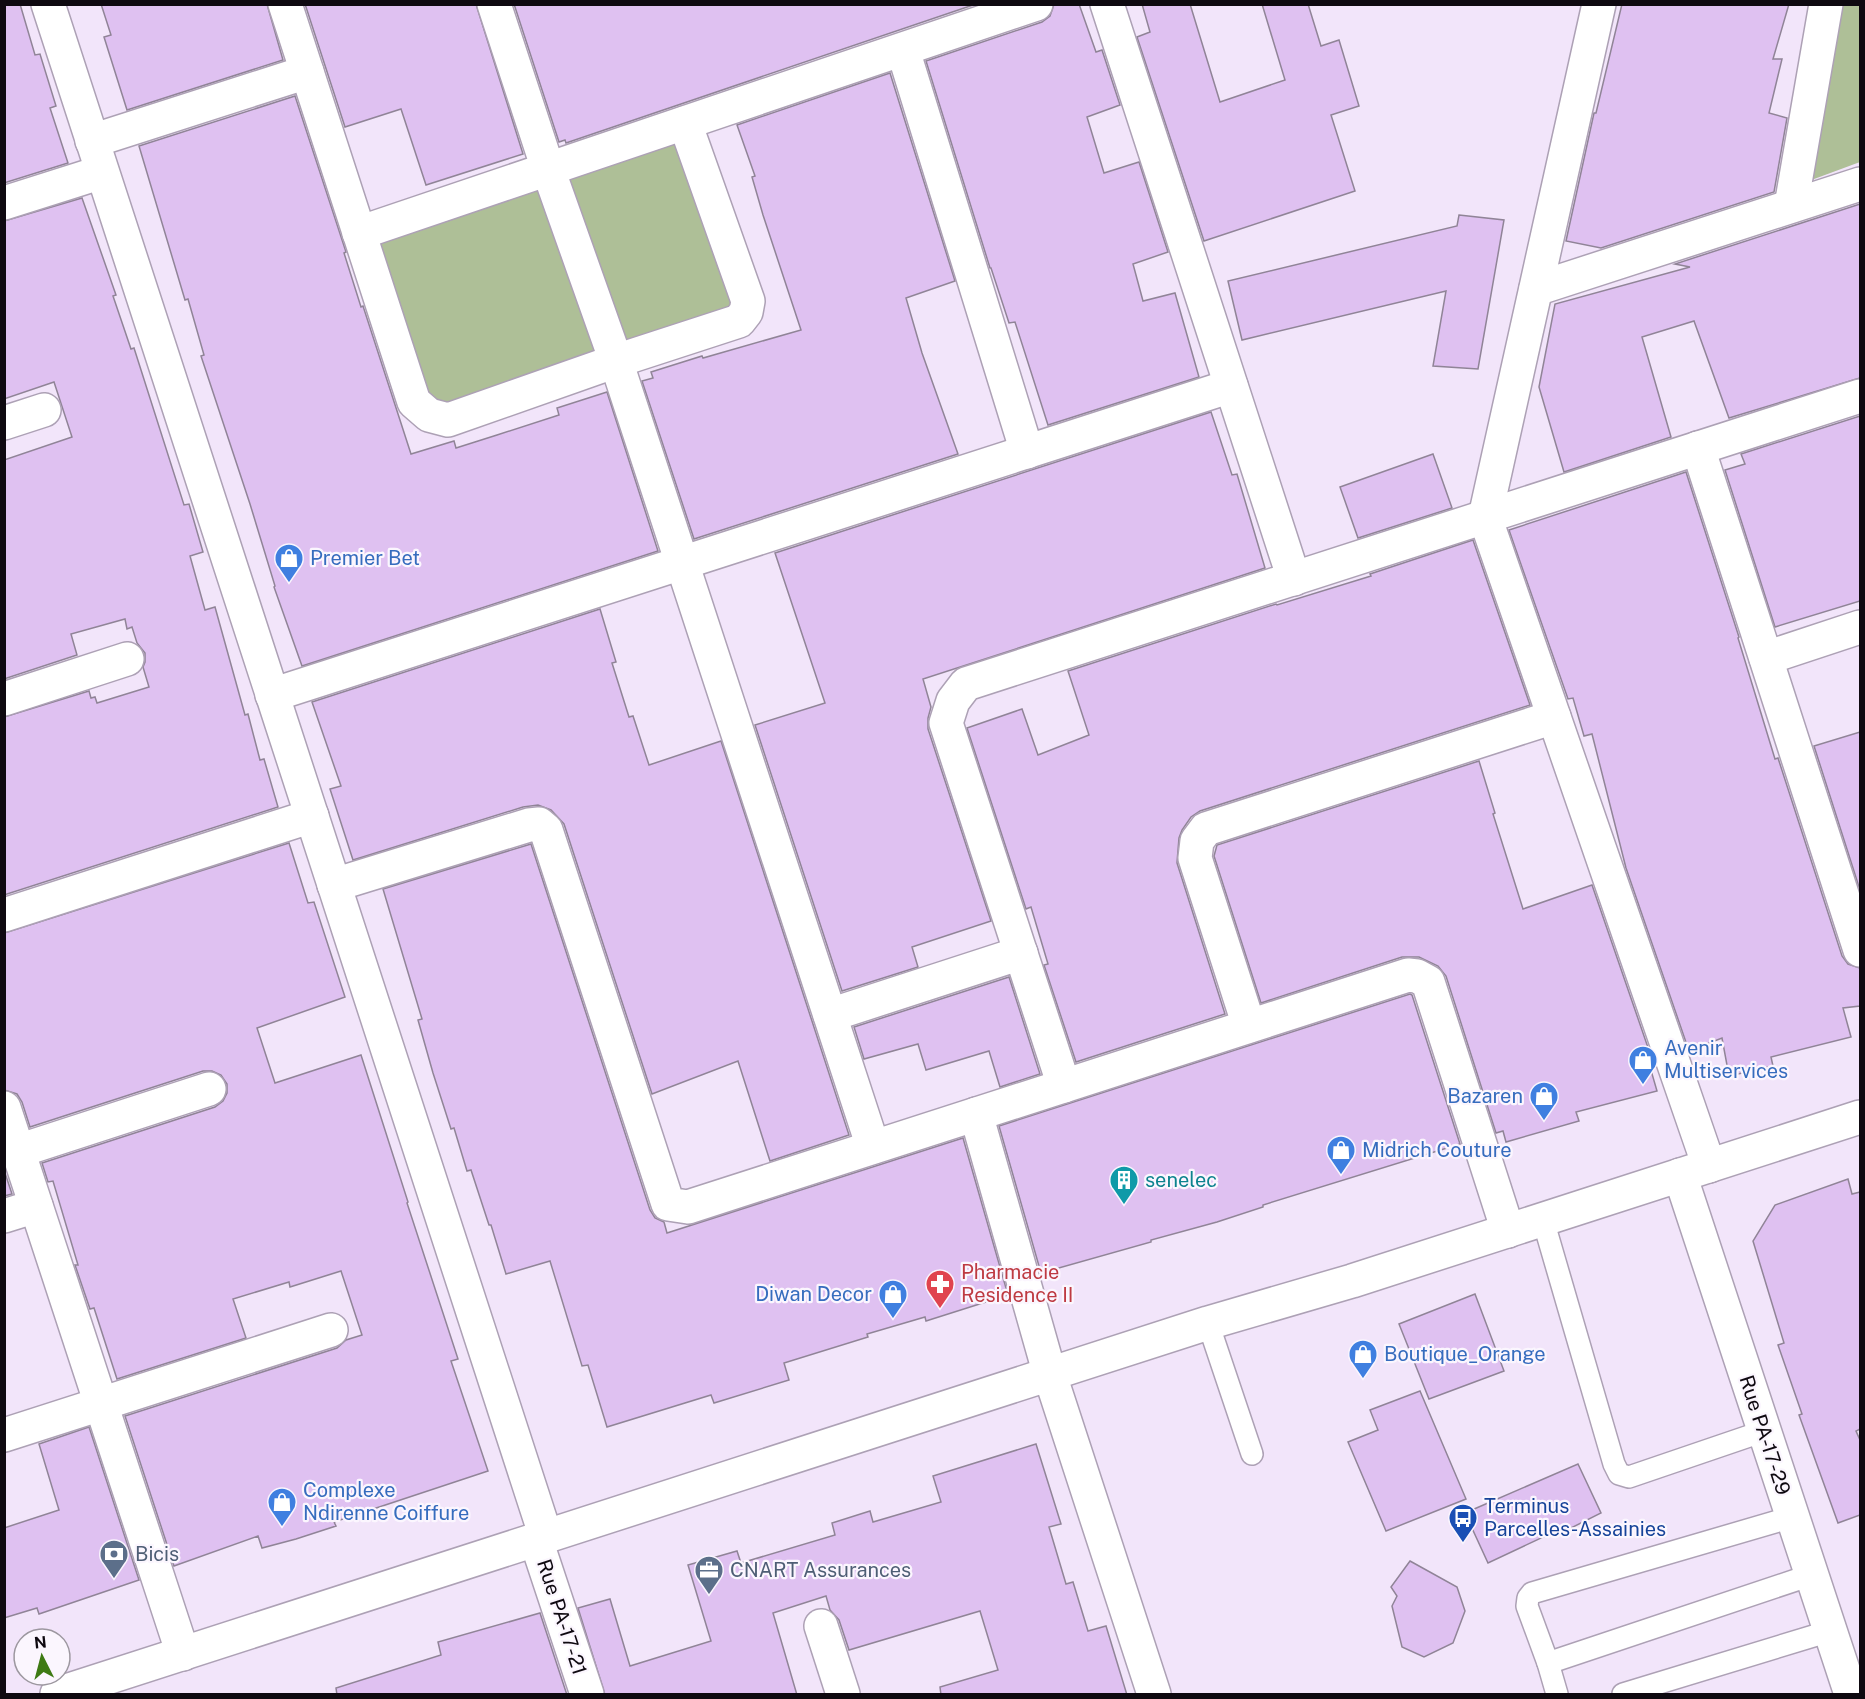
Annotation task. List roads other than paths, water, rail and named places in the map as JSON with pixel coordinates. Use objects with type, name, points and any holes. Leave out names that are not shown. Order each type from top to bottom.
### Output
[{"type":"street","name":"Rue PA-17-21","points":[[48,4],[334,885],[541,1538],[587,1695]]},
{"type":"street","points":[[285,4],[414,402],[429,415],[448,420],[739,321],[746,312],[748,301],[685,123]]},
{"type":"street","points":[[494,4],[548,169],[616,361],[873,1147]]},
{"type":"street","points":[[359,232],[1036,4]]},
{"type":"street","points":[[1107,4],[1293,579]]},
{"type":"street","points":[[1485,517],[1599,4]]},
{"type":"street","points":[[1791,206],[1826,4]]},
{"type":"street","points":[[903,50],[1027,452]]},
{"type":"street","points":[[4,203],[97,157],[307,72]]},
{"type":"street","points":[[1536,289],[1860,184]]},
{"type":"street","points":[[272,695],[1231,386]]},
{"type":"street","points":[[1064,1086],[946,723],[953,700],[966,684],[1860,396]]},
{"type":"street","points":[[4,423],[44,410]]},
{"type":"street","points":[[1698,448],[1860,950]]},
{"type":"street","name":"Rue PA-17-29","points":[[1485,517],[1554,717],[1695,1171],[1764,1431],[1851,1695]]},
{"type":"street","points":[[1766,658],[1860,627]]},
{"type":"street","points":[[4,699],[127,659]]},
{"type":"street","points":[[1249,1026],[1195,858],[1197,841],[1206,829],[1554,717]]},
{"type":"street","points":[[4,915],[312,816]]},
{"type":"street","points":[[334,885],[529,825],[539,824],[546,830],[668,1204],[688,1207],[1408,975],[1418,976],[1428,982],[1508,1231]]},
{"type":"street","points":[[830,1015],[1021,953]]},
{"type":"street","points":[[18,1151],[209,1089]]},
{"type":"street","points":[[4,1108],[183,1654]]},
{"type":"street","points":[[976,1114],[1050,1375],[1154,1695]]},
{"type":"street","points":[[57,1695],[1208,1323],[1352,1281],[1860,1118]]},
{"type":"street","points":[[4,1216],[36,1206]]},
{"type":"street","points":[[4,1435],[332,1330]]},
{"type":"street","points":[[821,1626],[843,1695]]},
{"type":"lane","points":[[1543,1220],[1614,1464],[1619,1474],[1629,1477],[1764,1431]]},
{"type":"lane","points":[[1208,1323],[1252,1454]]},
{"type":"lane","points":[[1557,1695],[1527,1606],[1532,1593],[1792,1517]]},
{"type":"lane","points":[[1548,1663],[1811,1575]]},
{"type":"lane","points":[[1623,1695],[1830,1631]]},
{"type":"place","name":"Premier Bet","points":[[289,584]]},
{"type":"place","name":"Avenir Multiservices","points":[[1643,1086]]},
{"type":"place","name":"Bazaren","points":[[1544,1122]]},
{"type":"place","name":"Midrich Couture","points":[[1341,1176]]},
{"type":"place","name":"senelec","points":[[1124,1206]]},
{"type":"place","name":"Pharmacie Residence II","points":[[940,1310]]},
{"type":"place","name":"Diwan Decor","points":[[893,1320]]},
{"type":"place","name":"Boutique_Orange","points":[[1363,1380]]},
{"type":"place","name":"Complexe Ndirenne Coiffure","points":[[282,1528]]},
{"type":"place","name":"Terminus Parcelles-Assainies","points":[[1463,1544]]},
{"type":"place","name":"Bicis","points":[[114,1580]]},
{"type":"place","name":"CNART Assurances","points":[[709,1596]]}]
